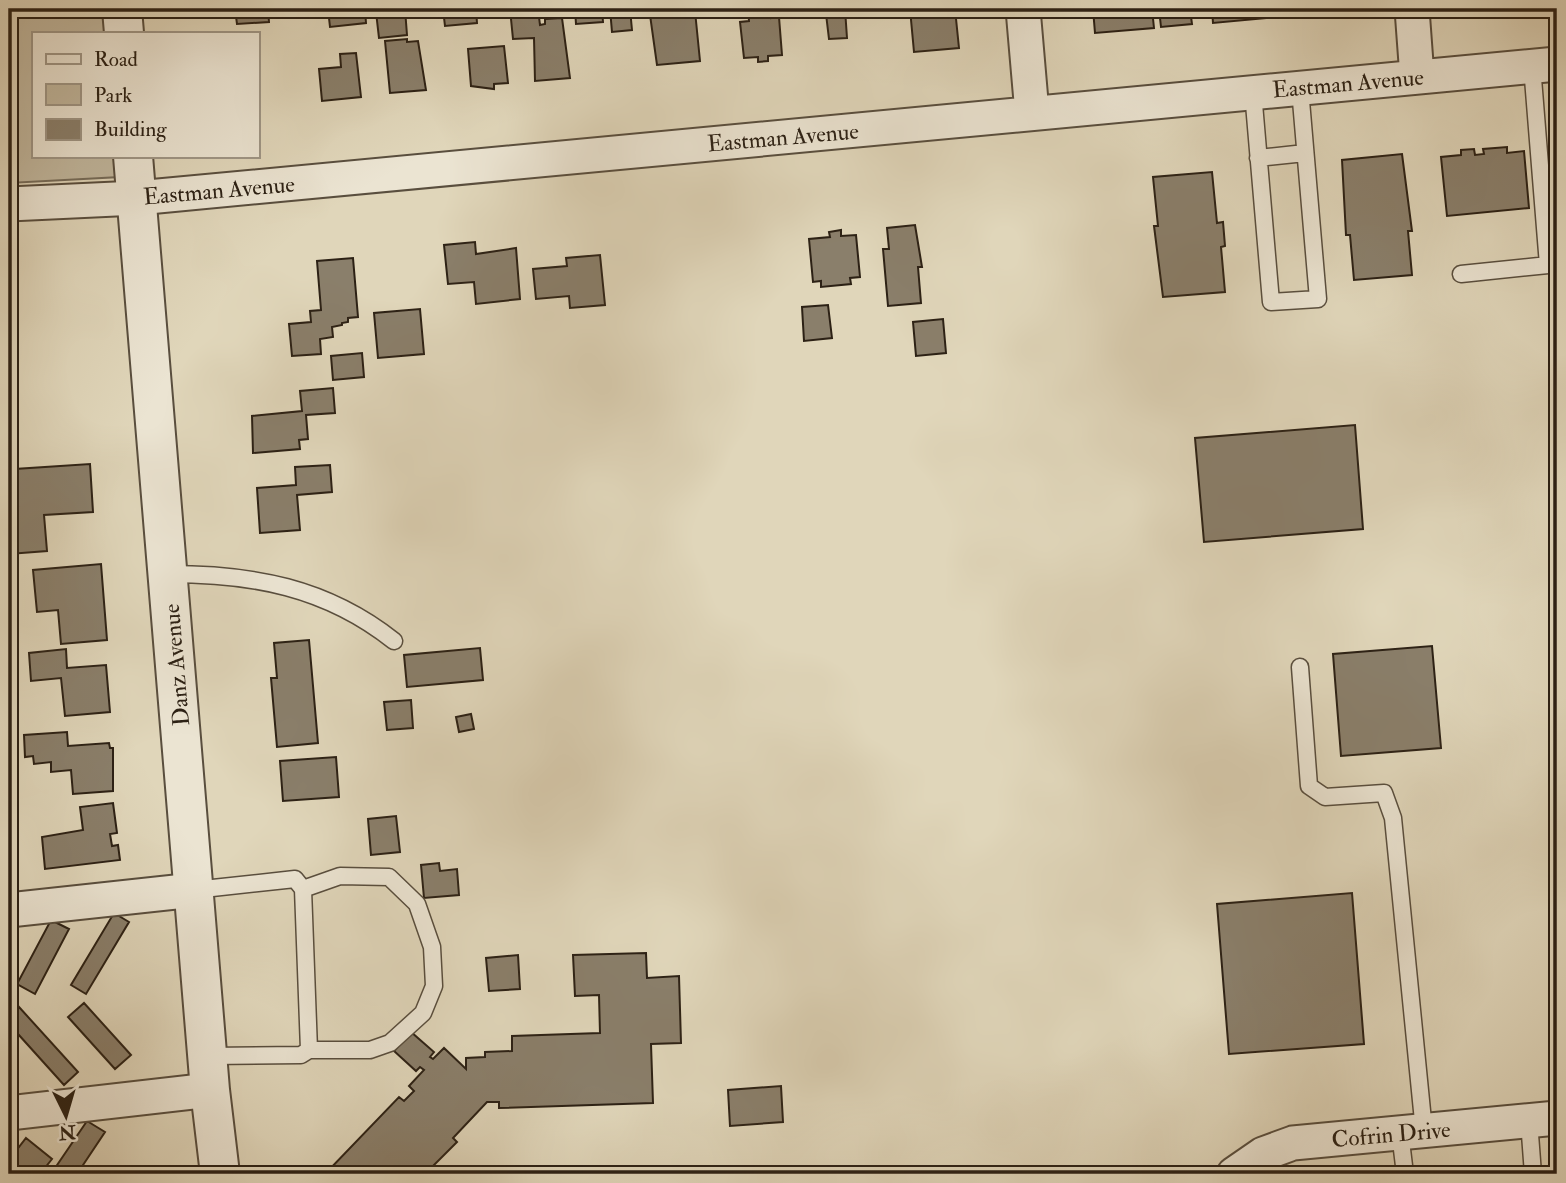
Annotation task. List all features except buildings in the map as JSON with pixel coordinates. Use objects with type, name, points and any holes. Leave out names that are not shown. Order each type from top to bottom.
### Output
[{"type":"street","points":[[122,9],[124,32]]},
{"type":"street","points":[[1023,9],[1032,113]]},
{"type":"street","points":[[1412,9],[1418,77]]},
{"type":"street","name":"Eastman Avenue","points":[[9,204],[137,198],[1545,65]]},
{"type":"street","name":"Danz Avenue","points":[[133,158],[209,1073],[220,1174]]},
{"type":"street","points":[[9,910],[194,890]]},
{"type":"street","points":[[9,1113],[209,1073]]},
{"type":"street","name":"Cofrin Drive","points":[[1234,1174],[1263,1154],[1293,1143],[1543,1120]]},
{"type":"lane","points":[[1461,274],[1548,265],[1545,65]]},
{"type":"lane","points":[[1253,92],[1271,302],[1318,299],[1300,89]]},
{"type":"lane","points":[[1258,158],[1305,153]]},
{"type":"lane","points":[[168,574],[218,574],[262,579],[345,609],[374,625],[394,641]]},
{"type":"lane","points":[[1300,667],[1309,786],[1325,797],[1384,793],[1394,818],[1412,1132],[1405,1174]]},
{"type":"lane","points":[[209,1073],[301,1055],[309,1050],[370,1050],[390,1043],[423,1013],[434,986],[432,947],[417,904],[389,877],[340,876],[303,889]]},
{"type":"lane","points":[[194,890],[295,879],[303,889],[309,1050]]},
{"type":"lane","points":[[1533,1174],[1543,1120]]},
{"type":"green space","points":[[9,9],[106,9],[108,32],[32,32],[32,158],[118,158],[120,177],[9,183]]}]
